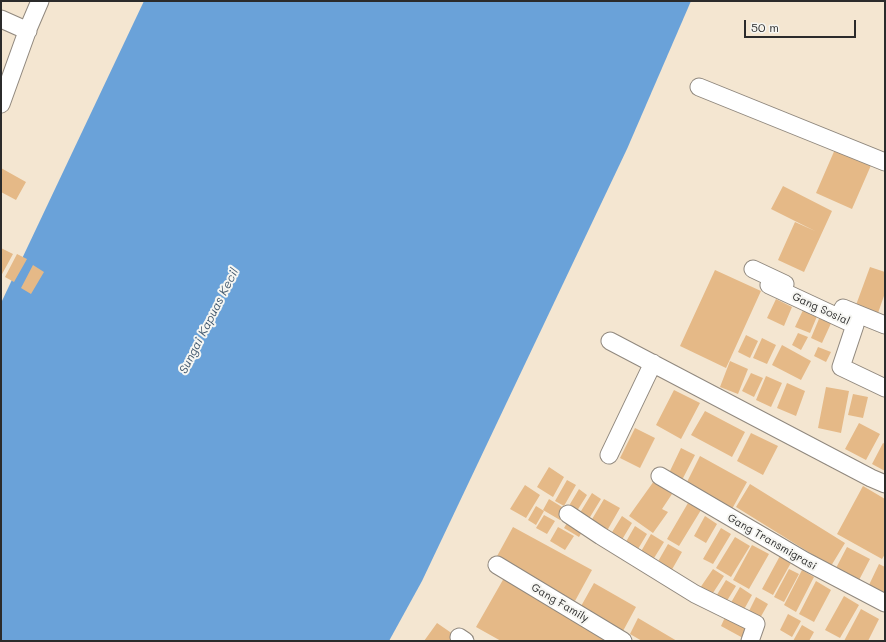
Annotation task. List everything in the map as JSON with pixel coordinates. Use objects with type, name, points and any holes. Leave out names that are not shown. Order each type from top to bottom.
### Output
[{"type":"street","points":[[1,104],[40,1]]},
{"type":"street","points":[[1,19],[28,31]]},
{"type":"street","points":[[699,87],[885,162]]},
{"type":"street","points":[[753,268],[885,325]]},
{"type":"street","name":"Gang Sosial","points":[[769,285],[855,325],[841,367],[885,388]]},
{"type":"street","points":[[610,341],[885,484]]},
{"type":"street","points":[[608,455],[653,363]]},
{"type":"street","name":"Gang Transmigrasi","points":[[660,476],[805,561],[885,603]]},
{"type":"street","points":[[568,514],[695,594],[756,624],[750,641]]},
{"type":"street","name":"Gang Family","points":[[497,565],[623,641]]},
{"type":"water","name":"Sungai Kapuas Kecil","points":[[144,1],[691,1],[627,149],[422,581],[389,641],[1,641],[1,303]]},
{"type":"building","points":[[836,147],[872,163],[852,209],[816,193]]},
{"type":"building","points":[[1,168],[26,182],[16,200],[1,192]]},
{"type":"building","points":[[783,186],[832,211],[804,272],[778,260],[795,222],[815,231],[771,209]]},
{"type":"building","points":[[1,248],[13,254],[1,276]]},
{"type":"building","points":[[17,254],[27,259],[14,282],[5,277]]},
{"type":"building","points":[[33,265],[44,272],[31,294],[21,288]]},
{"type":"building","points":[[870,267],[885,272],[885,293],[878,313],[856,305]]},
{"type":"building","points":[[715,270],[761,291],[726,368],[680,346]]},
{"type":"building","points":[[776,299],[792,307],[784,326],[767,318]]},
{"type":"building","points":[[804,308],[818,314],[810,333],[795,327]]},
{"type":"building","points":[[821,314],[833,319],[822,343],[811,338]]},
{"type":"building","points":[[798,333],[808,337],[801,350],[792,345]]},
{"type":"building","points":[[746,335],[758,341],[750,358],[738,352]]},
{"type":"building","points":[[762,338],[776,345],[767,364],[753,358]]},
{"type":"building","points":[[782,345],[811,361],[801,380],[772,365]]},
{"type":"building","points":[[818,347],[831,352],[826,362],[814,356]]},
{"type":"building","points":[[730,361],[748,369],[738,394],[720,387]]},
{"type":"building","points":[[751,373],[763,378],[754,397],[742,391]]},
{"type":"building","points":[[766,376],[782,383],[771,407],[756,400]]},
{"type":"building","points":[[787,383],[805,391],[796,416],[777,408]]},
{"type":"building","points":[[826,387],[849,391],[841,433],[818,428]]},
{"type":"building","points":[[674,390],[700,403],[681,439],[656,425]]},
{"type":"building","points":[[853,394],[868,397],[863,418],[848,415]]},
{"type":"building","points":[[705,411],[745,432],[732,457],[691,435]]},
{"type":"building","points":[[859,423],[880,434],[866,460],[845,449]]},
{"type":"building","points":[[635,428],[655,438],[640,468],[620,458]]},
{"type":"building","points":[[751,433],[778,446],[763,475],[737,461]]},
{"type":"building","points":[[883,443],[885,444],[885,471],[872,464]]},
{"type":"building","points":[[681,448],[695,455],[682,480],[669,473]]},
{"type":"building","points":[[700,456],[747,482],[732,509],[686,484]]},
{"type":"building","points":[[549,467],[564,477],[553,497],[537,487]]},
{"type":"building","points":[[567,480],[576,485],[564,506],[555,501]]},
{"type":"building","points":[[654,481],[672,494],[662,509],[668,512],[653,533],[629,516]]},
{"type":"building","points":[[750,484],[845,543],[831,566],[736,507]]},
{"type":"building","points":[[525,485],[540,495],[526,518],[510,509]]},
{"type":"building","points":[[863,486],[885,499],[885,554],[882,559],[837,534]]},
{"type":"building","points":[[579,489],[587,495],[575,514],[567,509]]},
{"type":"building","points":[[592,493],[601,499],[587,522],[578,516]]},
{"type":"building","points":[[549,499],[567,510],[560,520],[543,510]]},
{"type":"building","points":[[604,499],[620,508],[604,536],[588,526]]},
{"type":"building","points":[[688,503],[701,510],[679,546],[667,539]]},
{"type":"building","points":[[536,506],[544,511],[536,525],[528,520]]},
{"type":"building","points":[[544,515],[555,521],[547,534],[536,528]]},
{"type":"building","points":[[622,516],[632,523],[620,543],[609,537]]},
{"type":"building","points":[[705,516],[717,524],[706,543],[694,536]]},
{"type":"building","points":[[570,518],[585,527],[579,537],[564,528]]},
{"type":"building","points":[[635,526],[647,534],[635,554],[623,547]]},
{"type":"building","points":[[513,527],[592,570],[575,601],[496,558]]},
{"type":"building","points":[[558,527],[574,536],[565,550],[550,541]]},
{"type":"building","points":[[721,528],[731,534],[713,564],[703,559]]},
{"type":"building","points":[[651,534],[664,542],[651,563],[639,555]]},
{"type":"building","points":[[735,537],[750,546],[731,577],[716,568]]},
{"type":"building","points":[[668,544],[682,552],[670,573],[656,565]]},
{"type":"building","points":[[752,545],[769,554],[749,589],[733,580]]},
{"type":"building","points":[[847,547],[870,559],[858,582],[835,570]]},
{"type":"building","points":[[781,554],[792,561],[773,595],[762,589]]},
{"type":"building","points":[[879,564],[885,567],[885,593],[869,585]]},
{"type":"building","points":[[713,569],[724,576],[711,596],[700,588]]},
{"type":"building","points":[[789,569],[799,574],[784,602],[774,597]]},
{"type":"building","points":[[802,570],[814,577],[796,612],[784,605]]},
{"type":"building","points":[[504,578],[612,641],[501,641],[476,627]]},
{"type":"building","points":[[726,580],[736,586],[725,604],[715,598]]},
{"type":"building","points":[[816,581],[831,590],[814,622],[799,614]]},
{"type":"building","points":[[594,583],[636,607],[623,631],[580,608]]},
{"type":"building","points":[[740,587],[752,595],[742,613],[729,606]]},
{"type":"building","points":[[844,596],[859,605],[840,638],[825,630]]},
{"type":"building","points":[[756,597],[768,604],[759,620],[748,613]]},
{"type":"building","points":[[861,609],[879,619],[868,641],[844,641]]},
{"type":"building","points":[[727,613],[750,624],[743,638],[721,626]]},
{"type":"building","points":[[788,614],[801,621],[792,637],[780,630]]},
{"type":"building","points":[[638,618],[677,641],[642,641],[630,634]]},
{"type":"building","points":[[437,623],[463,641],[424,641]]},
{"type":"building","points":[[802,625],[814,632],[809,641],[793,641]]}]
